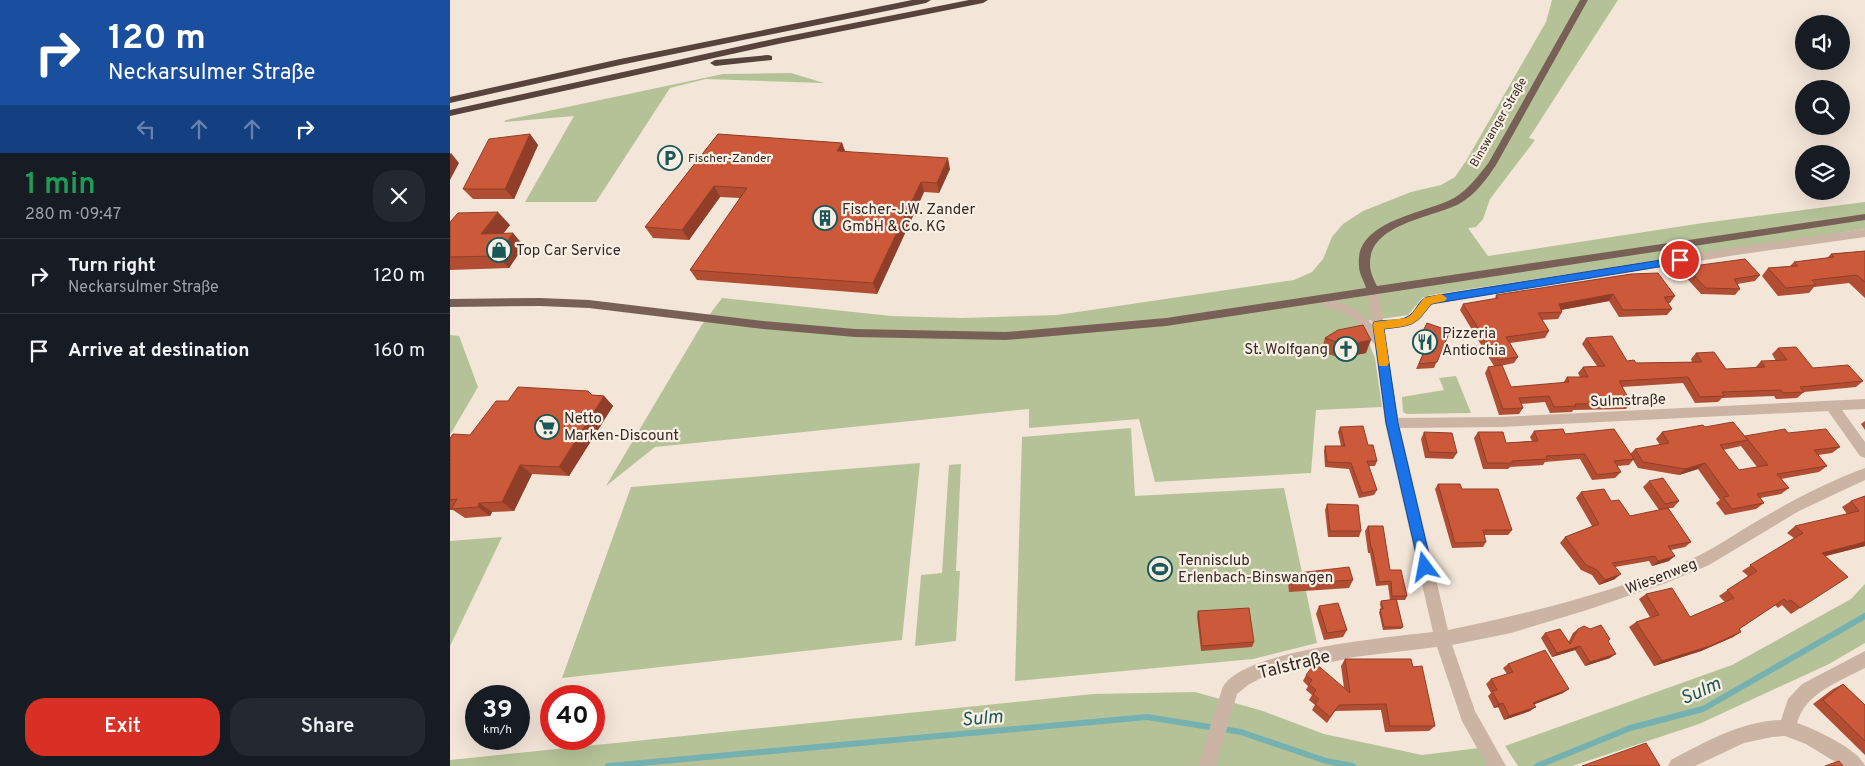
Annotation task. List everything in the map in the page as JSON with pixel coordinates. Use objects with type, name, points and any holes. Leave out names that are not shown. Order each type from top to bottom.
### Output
[{"type":"highway","points":[[450,100],[648,56],[926,0]]},
{"type":"highway","points":[[450,113],[669,64],[983,0]]},
{"type":"highway","points":[[669,64],[695,65],[768,58]]},
{"type":"main road","name":"Binswanger Straße","points":[[1373,290],[1364,266],[1364,255],[1369,244],[1377,234],[1395,224],[1455,202],[1471,190],[1483,177],[1493,163],[1584,0]]},
{"type":"main road","points":[[450,303],[540,302],[589,304],[763,325],[855,333],[1006,336],[1166,322],[1865,217]]},
{"type":"street","points":[[1378,325],[1409,322],[1415,318],[1427,300],[1736,251],[1865,234]]},
{"type":"street","points":[[1373,290],[1392,423],[1442,639],[1468,714],[1493,760]]},
{"type":"street","points":[[1326,298],[1328,303],[1348,309],[1358,315],[1380,344]]},
{"type":"street","name":"Sulmstraße","points":[[1392,423],[1500,422],[1865,404]]},
{"type":"street","points":[[1832,407],[1865,452]]},
{"type":"street","name":"Wiesenweg","points":[[1442,639],[1512,625],[1587,603],[1661,578],[1704,560],[1794,507],[1865,474]]},
{"type":"street","name":"Talstraße","points":[[1208,765],[1230,689],[1242,679],[1259,670],[1354,649],[1442,639]]},
{"type":"street","points":[[1787,728],[1794,705],[1808,690],[1865,659]]},
{"type":"street","points":[[1677,766],[1723,743],[1765,730],[1787,728],[1814,739],[1856,766]]},
{"type":"green space","points":[[1552,0],[1618,0],[1529,138],[1535,140],[1490,199],[1483,219],[1476,227],[1468,228],[1488,256],[1703,223],[1865,202],[1865,229],[1431,295],[1422,298],[1408,315],[1360,322],[1375,358],[1382,407],[1316,410],[1311,473],[1155,482],[1139,419],[1029,428],[1029,409],[655,447],[606,486],[701,326],[722,298],[891,316],[962,318],[1057,315],[1294,280],[1312,272],[1323,259],[1332,237],[1343,224],[1363,211],[1411,192],[1441,185],[1455,177],[1546,22]]},
{"type":"green space","points":[[791,73],[824,83],[706,79],[670,88],[596,202],[525,202],[574,116],[504,122],[506,120],[723,74]]},
{"type":"green space","points":[[450,335],[459,336],[478,387],[450,435]]},
{"type":"green space","points":[[1456,376],[1471,413],[1407,414],[1403,412],[1402,397],[1444,390],[1439,378]]},
{"type":"green space","name":"Tennisclub Erlenbach-Binswangen","points":[[1131,428],[1135,496],[1284,488],[1317,643],[1253,659],[1015,681],[1022,437]]},
{"type":"green space","points":[[920,463],[902,640],[562,678],[631,487]]},
{"type":"green space","points":[[961,464],[956,571],[960,571],[956,641],[915,646],[921,575],[942,573],[949,465]]},
{"type":"green space","points":[[502,537],[450,646],[450,541]]},
{"type":"green space","points":[[1865,584],[1865,643],[1829,664],[1699,724],[1572,766],[1518,766],[1505,746],[1732,665],[1851,599]]},
{"type":"green space","points":[[1195,692],[1263,711],[1324,734],[1422,755],[1479,748],[1490,766],[450,766],[450,760],[547,750],[605,750],[605,744],[1093,694]]},
{"type":"building","points":[[530,134],[505,189],[463,189],[489,139]]},
{"type":"building","name":"Fischer-J.W. Zander GmbH & Co. KG","points":[[718,134],[842,143],[837,151],[948,158],[937,183],[921,182],[873,283],[690,270],[747,188],[714,186],[682,230],[645,227]]},
{"type":"building","points":[[498,212],[481,234],[513,233],[497,256],[450,257],[450,222],[458,213]]},
{"type":"building","points":[[1865,251],[1865,282],[1857,275],[1812,280],[1816,285],[1786,288],[1768,268],[1798,266],[1794,262],[1834,257],[1831,254]]},
{"type":"building","points":[[1745,259],[1760,275],[1734,279],[1740,289],[1706,288],[1686,267]]},
{"type":"building","points":[[1658,273],[1675,296],[1664,297],[1672,309],[1623,310],[1613,294],[1559,304],[1562,312],[1538,313],[1549,331],[1506,337],[1518,357],[1498,360],[1463,304],[1498,298],[1496,295],[1631,274]]},
{"type":"building","points":[[1427,323],[1450,331],[1437,362],[1419,364],[1429,341],[1420,337]]},
{"type":"building","points":[[1363,325],[1371,340],[1345,345],[1325,338],[1338,330]]},
{"type":"building","points":[[1612,336],[1627,361],[1634,360],[1636,363],[1702,362],[1696,353],[1714,352],[1726,369],[1765,367],[1761,361],[1787,360],[1778,348],[1796,347],[1813,368],[1848,365],[1863,381],[1800,387],[1804,392],[1783,393],[1781,390],[1722,392],[1724,396],[1700,397],[1688,377],[1619,381],[1631,403],[1575,404],[1576,406],[1554,407],[1549,396],[1519,398],[1523,408],[1503,409],[1488,367],[1502,365],[1511,387],[1569,382],[1567,377],[1588,377],[1583,367],[1605,366],[1586,338]]},
{"type":"building","name":"Netto Marken-Discount","points":[[518,387],[588,391],[592,395],[604,396],[559,467],[520,465],[502,502],[479,503],[478,507],[451,509],[457,499],[450,500],[450,438],[453,434],[470,435],[496,401],[508,401]]},
{"type":"building","points":[[1733,422],[1748,440],[1720,445],[1739,470],[1768,465],[1745,436],[1785,429],[1788,433],[1826,429],[1840,447],[1814,450],[1827,466],[1777,474],[1789,488],[1757,494],[1764,503],[1732,509],[1723,497],[1729,496],[1705,463],[1685,469],[1643,462],[1635,449],[1669,443],[1662,432]]},
{"type":"building","points":[[1363,426],[1368,445],[1373,445],[1377,461],[1367,461],[1377,490],[1362,493],[1351,463],[1327,462],[1325,446],[1345,446],[1340,427]]},
{"type":"building","points":[[1563,429],[1565,434],[1614,429],[1634,459],[1614,461],[1621,472],[1597,475],[1585,454],[1546,456],[1547,459],[1512,461],[1512,463],[1487,463],[1478,432],[1503,432],[1506,443],[1538,441],[1534,431]]},
{"type":"building","points":[[1424,432],[1452,433],[1457,453],[1429,452]]},
{"type":"building","points":[[1663,478],[1679,501],[1665,504],[1649,481]]},
{"type":"building","points":[[1438,484],[1460,484],[1462,489],[1498,489],[1512,530],[1483,530],[1486,542],[1455,543]]},
{"type":"building","points":[[1604,489],[1611,501],[1619,500],[1630,516],[1668,508],[1691,542],[1668,546],[1675,556],[1658,561],[1655,556],[1612,563],[1621,574],[1605,580],[1597,570],[1586,565],[1565,537],[1599,524],[1581,492]]},
{"type":"building","points":[[1865,496],[1865,542],[1822,553],[1848,577],[1800,608],[1791,600],[1787,602],[1784,599],[1739,629],[1741,632],[1710,646],[1662,661],[1636,622],[1659,615],[1646,594],[1672,588],[1690,617],[1734,598],[1727,590],[1757,571],[1750,565],[1803,533],[1795,526],[1859,511],[1851,501]]},
{"type":"building","points":[[1327,504],[1358,505],[1361,531],[1330,531]]},
{"type":"building","points":[[1368,526],[1383,526],[1390,570],[1401,570],[1407,596],[1392,596],[1391,581],[1379,582]]},
{"type":"building","points":[[1349,567],[1353,580],[1291,584],[1290,574]]},
{"type":"building","points":[[1396,599],[1403,627],[1384,627],[1380,609],[1383,609],[1381,601]]},
{"type":"building","points":[[1338,603],[1347,630],[1327,633],[1319,606]]},
{"type":"building","points":[[1249,608],[1254,642],[1202,646],[1198,611]]},
{"type":"building","points":[[1601,625],[1610,639],[1608,641],[1616,654],[1590,662],[1580,646],[1557,653],[1545,633],[1560,629],[1570,644],[1578,629],[1584,626],[1590,629]]},
{"type":"building","points":[[1545,650],[1569,689],[1533,703],[1536,707],[1509,716],[1503,703],[1499,704],[1492,691],[1497,690],[1491,679],[1513,672],[1508,664]]},
{"type":"building","points":[[1345,659],[1411,659],[1413,667],[1422,666],[1435,726],[1390,726],[1386,704],[1339,705],[1330,717],[1315,704],[1319,699],[1313,694],[1316,690],[1309,684],[1312,680],[1306,675],[1315,663],[1350,693]]},
{"type":"building","points":[[1843,684],[1865,705],[1865,741],[1823,700]]},
{"type":"building","points":[[1646,743],[1660,766],[1582,766]]},
{"type":"building","points":[[1839,761],[1843,766],[1825,766]]},
{"type":"waterway","name":"Sulm","points":[[1537,766],[1630,728],[1703,709],[1865,616]]},
{"type":"waterway","name":"Sulm","points":[[608,766],[1147,717],[1241,732],[1326,761],[1353,766]]},
{"type":"slow traffic","points":[[1383,363],[1378,325],[1409,322],[1415,318],[1427,300],[1441,298]]},
{"type":"place","name":"Fischer-Zander","points":[[670,158]]},
{"type":"place","name":"Fischer-J.W. Zander GmbH & Co. KG","points":[[825,218]]},
{"type":"place","name":"Top Car Service","points":[[499,250]]},
{"type":"place","name":"Pizzeria Antiochia","points":[[1425,342]]},
{"type":"place","name":"St. Wolfgang","points":[[1346,349]]},
{"type":"place","name":"Netto Marken-Discount","points":[[547,427]]},
{"type":"place","name":"Tennisclub Erlenbach-Binswangen","points":[[1160,569]]},
{"type":"route","points":[[1425,567],[1392,423],[1378,325],[1409,322],[1415,318],[1427,300],[1680,260]]}]
